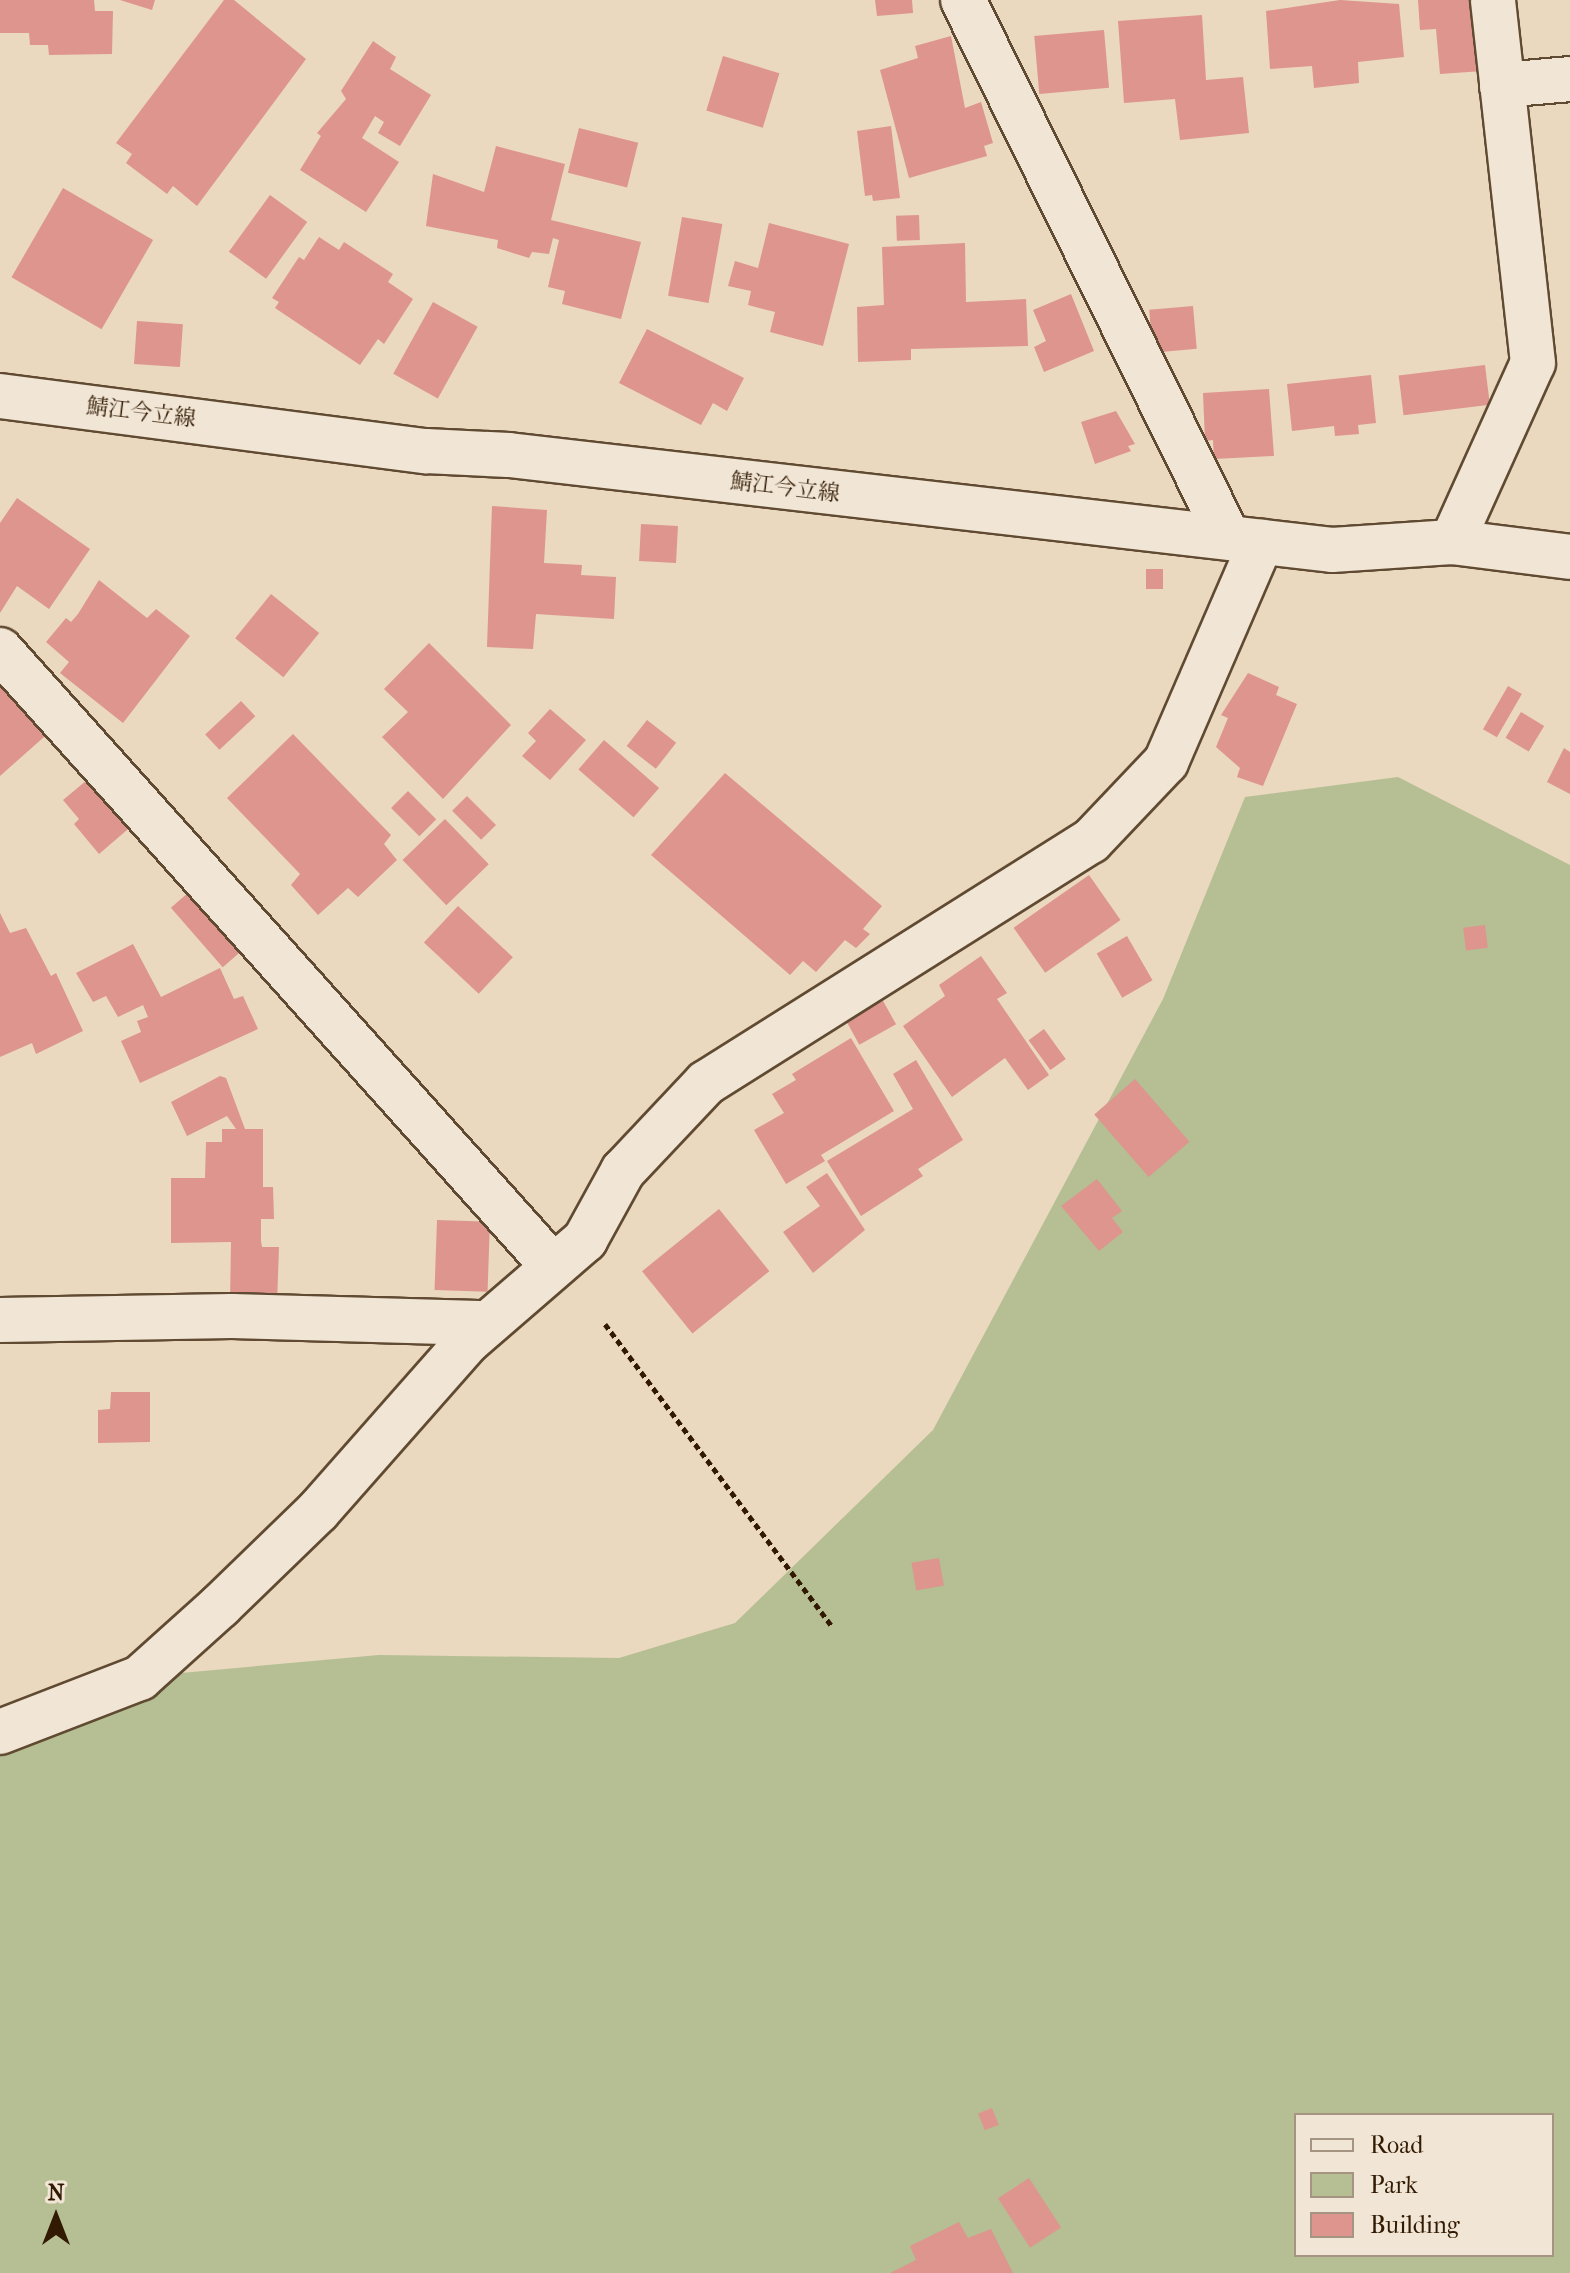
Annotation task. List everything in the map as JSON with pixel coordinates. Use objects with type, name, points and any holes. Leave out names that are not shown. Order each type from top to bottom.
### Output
[{"type":"street","points":[[0,1732],[140,1678],[318,1511],[488,1323],[551,1264],[585,1240],[623,1171],[706,1083],[1091,841],[1166,762],[1244,539],[963,0]]},
{"type":"street","points":[[1452,542],[1533,363],[1493,0]]},
{"type":"street","points":[[1502,85],[1570,79]]},
{"type":"street","name":"鯖江今立線","points":[[0,396],[426,451],[509,455],[1332,550],[1452,542],[1570,557]]},
{"type":"street","points":[[0,650],[551,1264]]},
{"type":"street","points":[[0,1320],[232,1316],[488,1323]]},
{"type":"path","points":[[605,1324],[832,1626]]},
{"type":"green space","points":[[1398,777],[1570,865],[1570,2273],[0,2273],[0,1743],[170,1674],[379,1655],[619,1658],[735,1623],[933,1430],[1163,999],[1245,797]]},
{"type":"building","points":[[0,0],[94,0],[95,11],[113,11],[112,54],[49,55],[48,45],[30,45],[29,33],[0,33]]},
{"type":"building","points":[[120,0],[155,0],[152,10]]},
{"type":"building","points":[[224,0],[234,0],[306,59],[197,206],[173,186],[167,194],[126,163],[132,154],[116,143]]},
{"type":"building","points":[[875,0],[912,0],[913,13],[877,16]]},
{"type":"building","points":[[1340,0],[1399,4],[1404,57],[1358,62],[1359,83],[1314,88],[1312,66],[1270,69],[1266,11]]},
{"type":"building","points":[[1418,0],[1475,0],[1483,71],[1440,74],[1436,29],[1420,30]]},
{"type":"building","points":[[1202,15],[1206,80],[1243,77],[1249,133],[1180,140],[1175,99],[1124,103],[1118,21]]},
{"type":"building","points":[[1104,30],[1109,88],[1039,94],[1034,36]]},
{"type":"building","points":[[951,36],[965,108],[981,102],[993,143],[984,146],[987,156],[909,178],[880,70],[918,58],[915,46]]},
{"type":"building","points":[[373,41],[396,57],[390,69],[431,95],[400,146],[378,133],[384,122],[375,116],[362,138],[399,162],[366,212],[300,170],[321,136],[317,133],[346,99],[341,91]]},
{"type":"building","points":[[723,56],[779,73],[763,128],[706,111]]},
{"type":"building","points":[[891,126],[900,198],[873,201],[872,195],[865,196],[857,131]]},
{"type":"building","points":[[579,128],[638,143],[627,187],[568,173]]},
{"type":"building","points":[[496,146],[565,164],[551,220],[641,242],[621,319],[562,304],[565,291],[548,287],[559,240],[553,238],[549,254],[532,252],[529,258],[497,248],[498,240],[426,226],[433,174],[484,192]]},
{"type":"building","points":[[63,188],[153,240],[102,329],[12,277]]},
{"type":"building","points":[[270,195],[307,222],[266,279],[229,252]]},
{"type":"building","points":[[919,215],[920,240],[897,241],[896,216]]},
{"type":"building","points":[[682,217],[722,224],[708,303],[668,296]]},
{"type":"building","points":[[769,223],[849,244],[823,346],[770,332],[775,312],[748,305],[751,291],[728,286],[735,261],[758,268]]},
{"type":"building","points":[[319,237],[339,250],[344,242],[393,274],[388,282],[413,299],[384,344],[378,339],[360,365],[275,308],[279,302],[272,298],[299,257],[304,260]]},
{"type":"building","points":[[965,243],[966,302],[1026,299],[1028,346],[911,349],[911,360],[858,362],[857,307],[884,305],[882,247]]},
{"type":"building","points":[[1071,294],[1094,351],[1044,372],[1034,347],[1046,341],[1033,310]]},
{"type":"building","points":[[433,302],[478,327],[438,398],[393,374]]},
{"type":"building","points":[[1193,306],[1197,349],[1153,353],[1149,310]]},
{"type":"building","points":[[137,321],[183,324],[180,367],[134,364]]},
{"type":"building","points":[[647,329],[744,378],[727,411],[713,403],[701,425],[619,383]]},
{"type":"building","points":[[1485,365],[1490,405],[1404,415],[1399,376]]},
{"type":"building","points":[[1371,375],[1376,423],[1358,425],[1359,434],[1335,436],[1334,426],[1292,431],[1287,384]]},
{"type":"building","points":[[1269,389],[1274,456],[1214,459],[1213,440],[1205,441],[1203,393]]},
{"type":"building","points":[[1116,411],[1135,444],[1128,446],[1131,451],[1095,464],[1081,422]]},
{"type":"building","points":[[17,498],[90,549],[49,609],[17,586],[0,613],[0,523]]},
{"type":"building","points":[[492,506],[547,510],[544,563],[582,565],[581,575],[616,577],[614,619],[536,614],[533,649],[487,647]]},
{"type":"building","points":[[641,524],[678,526],[676,563],[639,561]]},
{"type":"building","points":[[1146,569],[1163,569],[1163,589],[1146,589]]},
{"type":"building","points":[[99,580],[147,618],[156,609],[190,636],[123,723],[60,673],[69,662],[46,642],[66,618],[71,622],[78,614]]},
{"type":"building","points":[[271,594],[319,633],[283,677],[235,638]]},
{"type":"building","points":[[429,643],[511,725],[443,799],[382,737],[408,712],[384,689]]},
{"type":"building","points":[[0,670],[53,729],[0,776]]},
{"type":"building","points":[[1248,673],[1279,687],[1276,695],[1297,704],[1263,786],[1237,777],[1240,768],[1216,747],[1228,718],[1221,715]]},
{"type":"building","points":[[1508,686],[1522,694],[1497,737],[1483,729]]},
{"type":"building","points":[[241,701],[255,716],[219,750],[205,734]]},
{"type":"building","points":[[550,709],[586,740],[550,780],[522,756],[536,741],[528,733]]},
{"type":"building","points":[[1521,712],[1544,726],[1529,752],[1506,738]]},
{"type":"building","points":[[647,720],[676,743],[656,769],[627,746]]},
{"type":"building","points":[[293,734],[391,835],[384,844],[397,860],[358,897],[348,888],[318,915],[291,885],[300,874],[227,798]]},
{"type":"building","points":[[604,740],[659,788],[634,817],[578,769]]},
{"type":"building","points":[[1564,748],[1570,752],[1570,794],[1547,782]]},
{"type":"building","points":[[725,773],[882,906],[863,929],[870,934],[856,948],[845,940],[816,972],[803,961],[790,975],[651,855]]},
{"type":"building","points":[[93,775],[134,824],[99,854],[74,824],[79,819],[63,800]]},
{"type":"building","points":[[408,791],[436,819],[419,836],[391,808]]},
{"type":"building","points":[[467,796],[496,825],[481,840],[452,811]]},
{"type":"building","points":[[445,819],[489,864],[446,905],[403,860]]},
{"type":"building","points":[[1089,875],[1121,920],[1045,973],[1014,928]]},
{"type":"building","points":[[189,892],[241,952],[223,967],[171,908]]},
{"type":"building","points":[[458,906],[513,957],[479,994],[424,943]]},
{"type":"building","points":[[0,913],[10,933],[26,928],[51,976],[56,973],[83,1031],[36,1054],[32,1043],[0,1057]]},
{"type":"building","points":[[1485,925],[1488,948],[1466,951],[1463,928]]},
{"type":"building","points":[[1127,936],[1152,980],[1122,998],[1097,953]]},
{"type":"building","points":[[133,944],[161,997],[220,968],[234,999],[243,996],[258,1029],[140,1083],[121,1041],[141,1032],[137,1021],[148,1017],[143,1005],[118,1017],[106,996],[93,1002],[76,973]]},
{"type":"building","points":[[981,956],[1007,993],[997,999],[1049,1075],[1028,1090],[1005,1058],[952,1097],[903,1026],[945,996],[939,985]]},
{"type":"building","points":[[882,999],[896,1024],[859,1045],[845,1019]]},
{"type":"building","points":[[1044,1029],[1066,1059],[1050,1070],[1029,1040]]},
{"type":"building","points":[[851,1038],[894,1111],[821,1155],[825,1161],[786,1184],[754,1130],[784,1113],[772,1094],[796,1080],[792,1074]]},
{"type":"building","points":[[916,1060],[963,1140],[918,1169],[923,1176],[861,1216],[827,1161],[913,1109],[893,1074]]},
{"type":"building","points":[[220,1076],[226,1078],[245,1129],[263,1129],[263,1187],[273,1187],[274,1219],[261,1219],[261,1241],[262,1247],[279,1247],[277,1304],[230,1303],[231,1242],[171,1243],[171,1178],[205,1178],[206,1142],[222,1142],[222,1129],[236,1129],[227,1116],[187,1136],[171,1102]]},
{"type":"building","points":[[1135,1079],[1189,1142],[1149,1177],[1094,1114]]},
{"type":"building","points":[[827,1173],[865,1230],[813,1273],[783,1232],[820,1206],[806,1187]]},
{"type":"building","points":[[1097,1179],[1122,1211],[1112,1218],[1123,1232],[1099,1251],[1061,1206]]},
{"type":"building","points":[[719,1209],[769,1271],[692,1333],[642,1271]]},
{"type":"building","points":[[437,1220],[490,1222],[488,1292],[435,1290]]},
{"type":"building","points":[[111,1392],[150,1392],[150,1442],[98,1443],[98,1410],[110,1409]]},
{"type":"building","points":[[939,1558],[944,1586],[916,1590],[911,1563]]},
{"type":"building","points":[[992,2108],[999,2125],[985,2130],[978,2114]]},
{"type":"building","points":[[1029,2178],[1061,2227],[1030,2248],[998,2198]]},
{"type":"building","points":[[959,2222],[968,2238],[991,2229],[1013,2273],[890,2273],[916,2260],[910,2246]]}]
